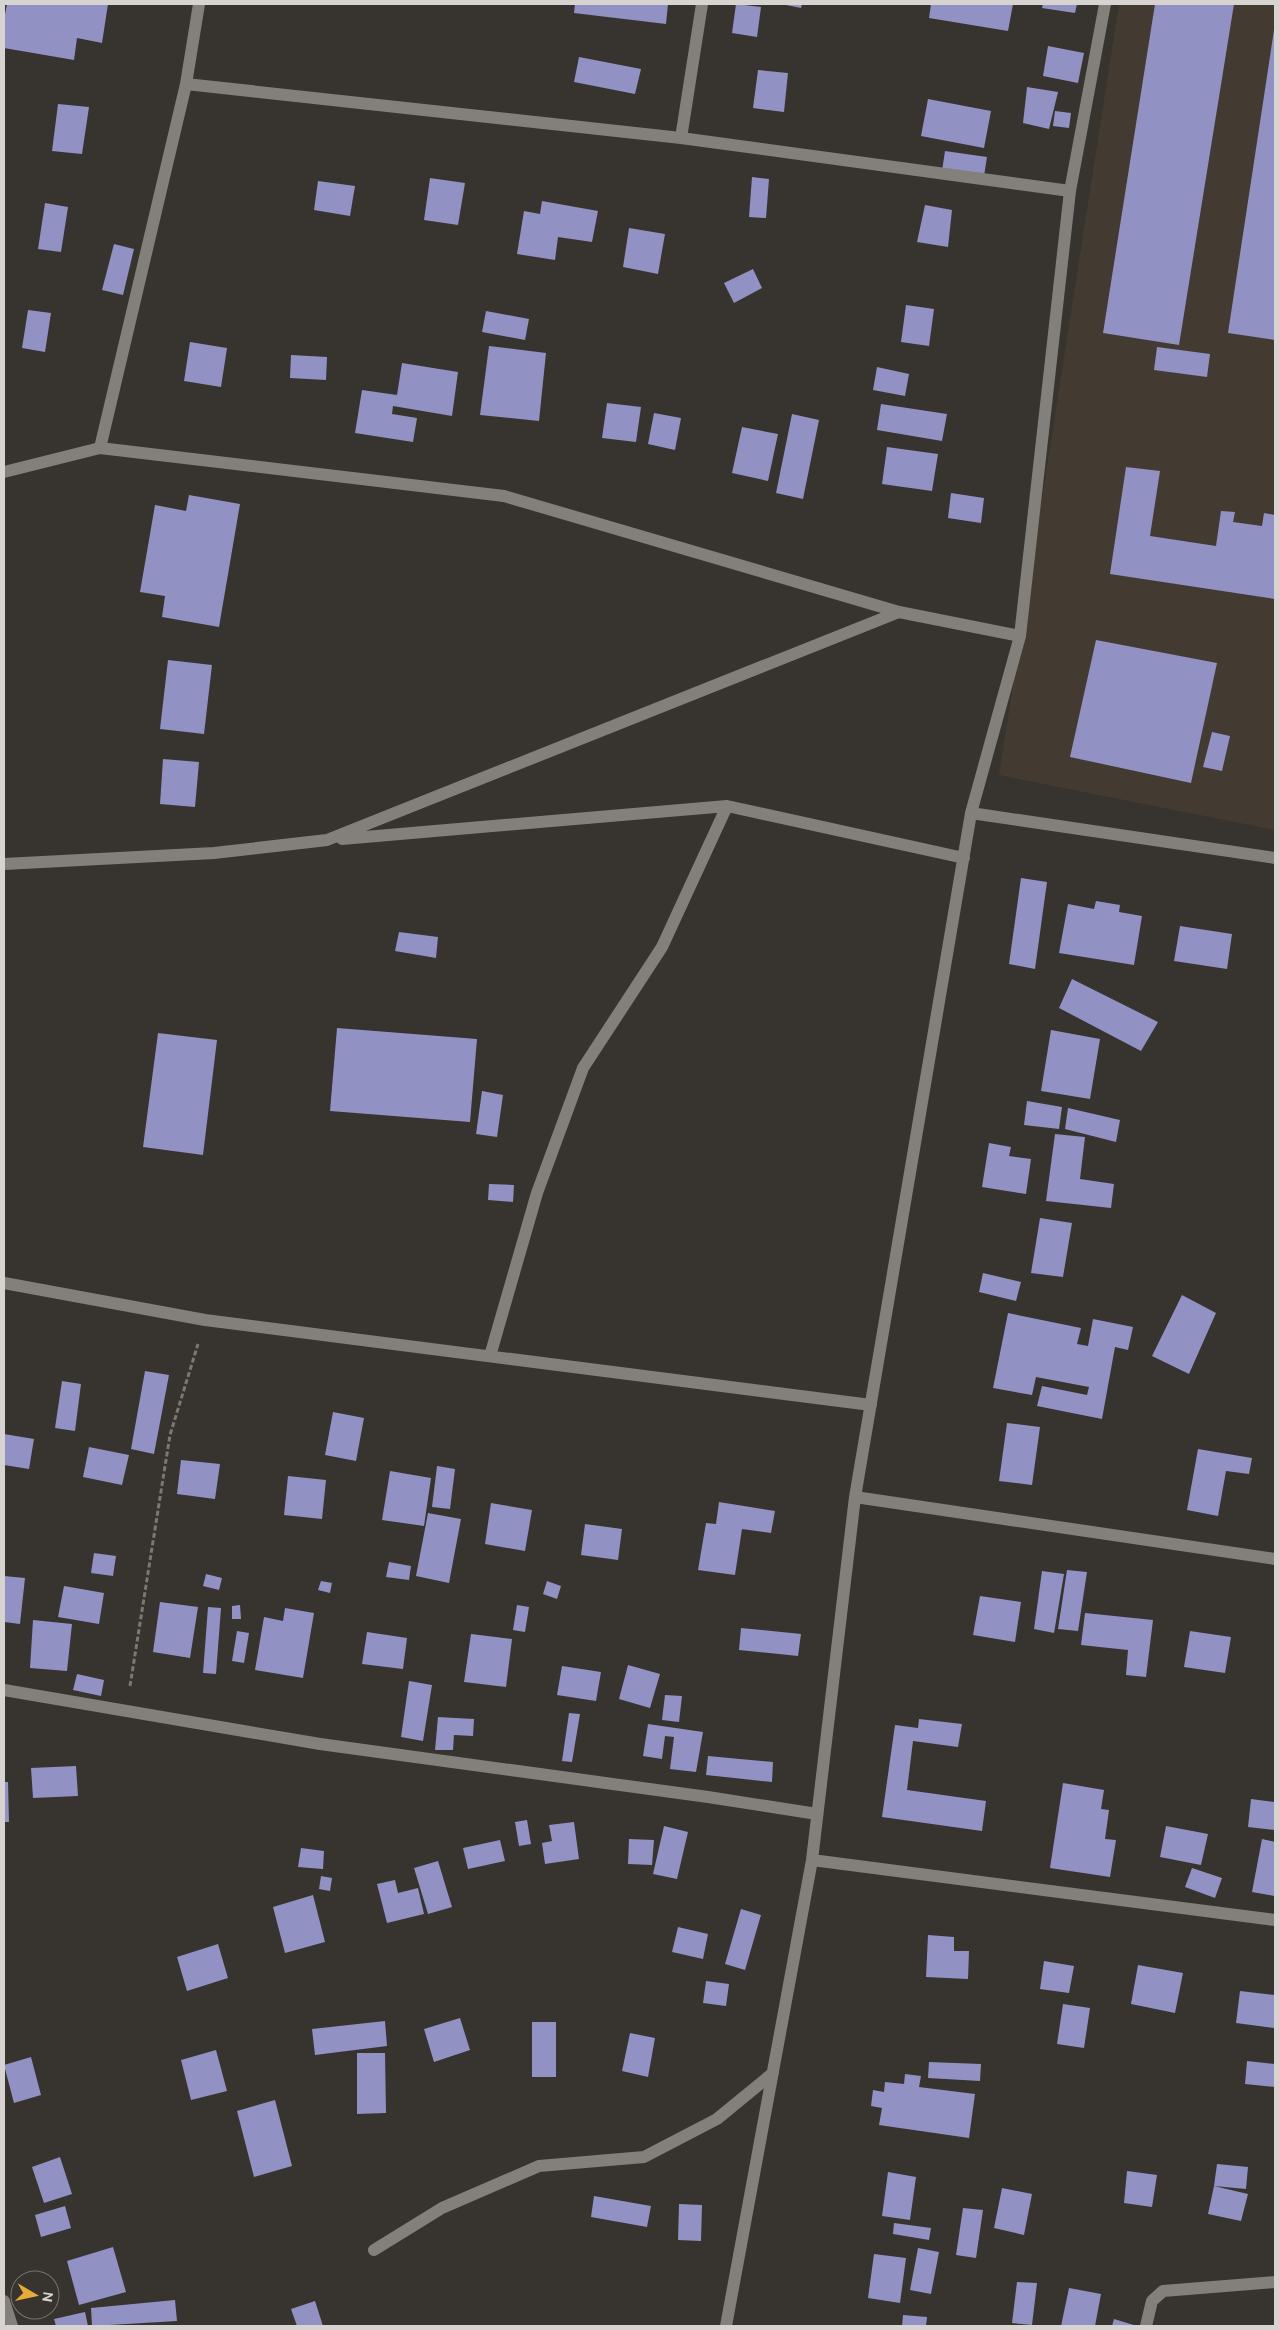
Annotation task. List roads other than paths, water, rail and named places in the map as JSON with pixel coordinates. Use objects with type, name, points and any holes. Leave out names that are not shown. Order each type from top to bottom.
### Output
[{"type":"street","points":[[100,448],[186,84],[200,4]]},
{"type":"street","points":[[681,138],[702,4]]},
{"type":"street","points":[[726,2326],[812,1860],[855,1497],[971,813],[1020,636],[1070,191],[1105,4]]},
{"type":"street","points":[[186,84],[681,138],[1070,191]]},
{"type":"street","points":[[4,472],[100,448],[504,496],[899,612],[1020,636]]},
{"type":"street","points":[[327,840],[899,612]]},
{"type":"street","points":[[490,1356],[537,1192],[583,1068],[662,947],[727,806]]},
{"type":"street","points":[[4,864],[214,853],[327,840],[727,806],[964,858]]},
{"type":"street","points":[[971,813],[1275,858]]},
{"type":"street","points":[[4,1283],[205,1320],[871,1405]]},
{"type":"street","points":[[855,1497],[1275,1559]]},
{"type":"street","points":[[4,1690],[127,1709],[320,1744],[817,1814]]},
{"type":"street","points":[[812,1860],[1275,1920]]},
{"type":"street","points":[[374,2250],[442,2208],[539,2166],[644,2157],[717,2119],[772,2073]]},
{"type":"street","points":[[1146,2326],[1152,2301],[1163,2291],[1275,2282]]},
{"type":"street","points":[[4,2301],[12,2326]]}]
